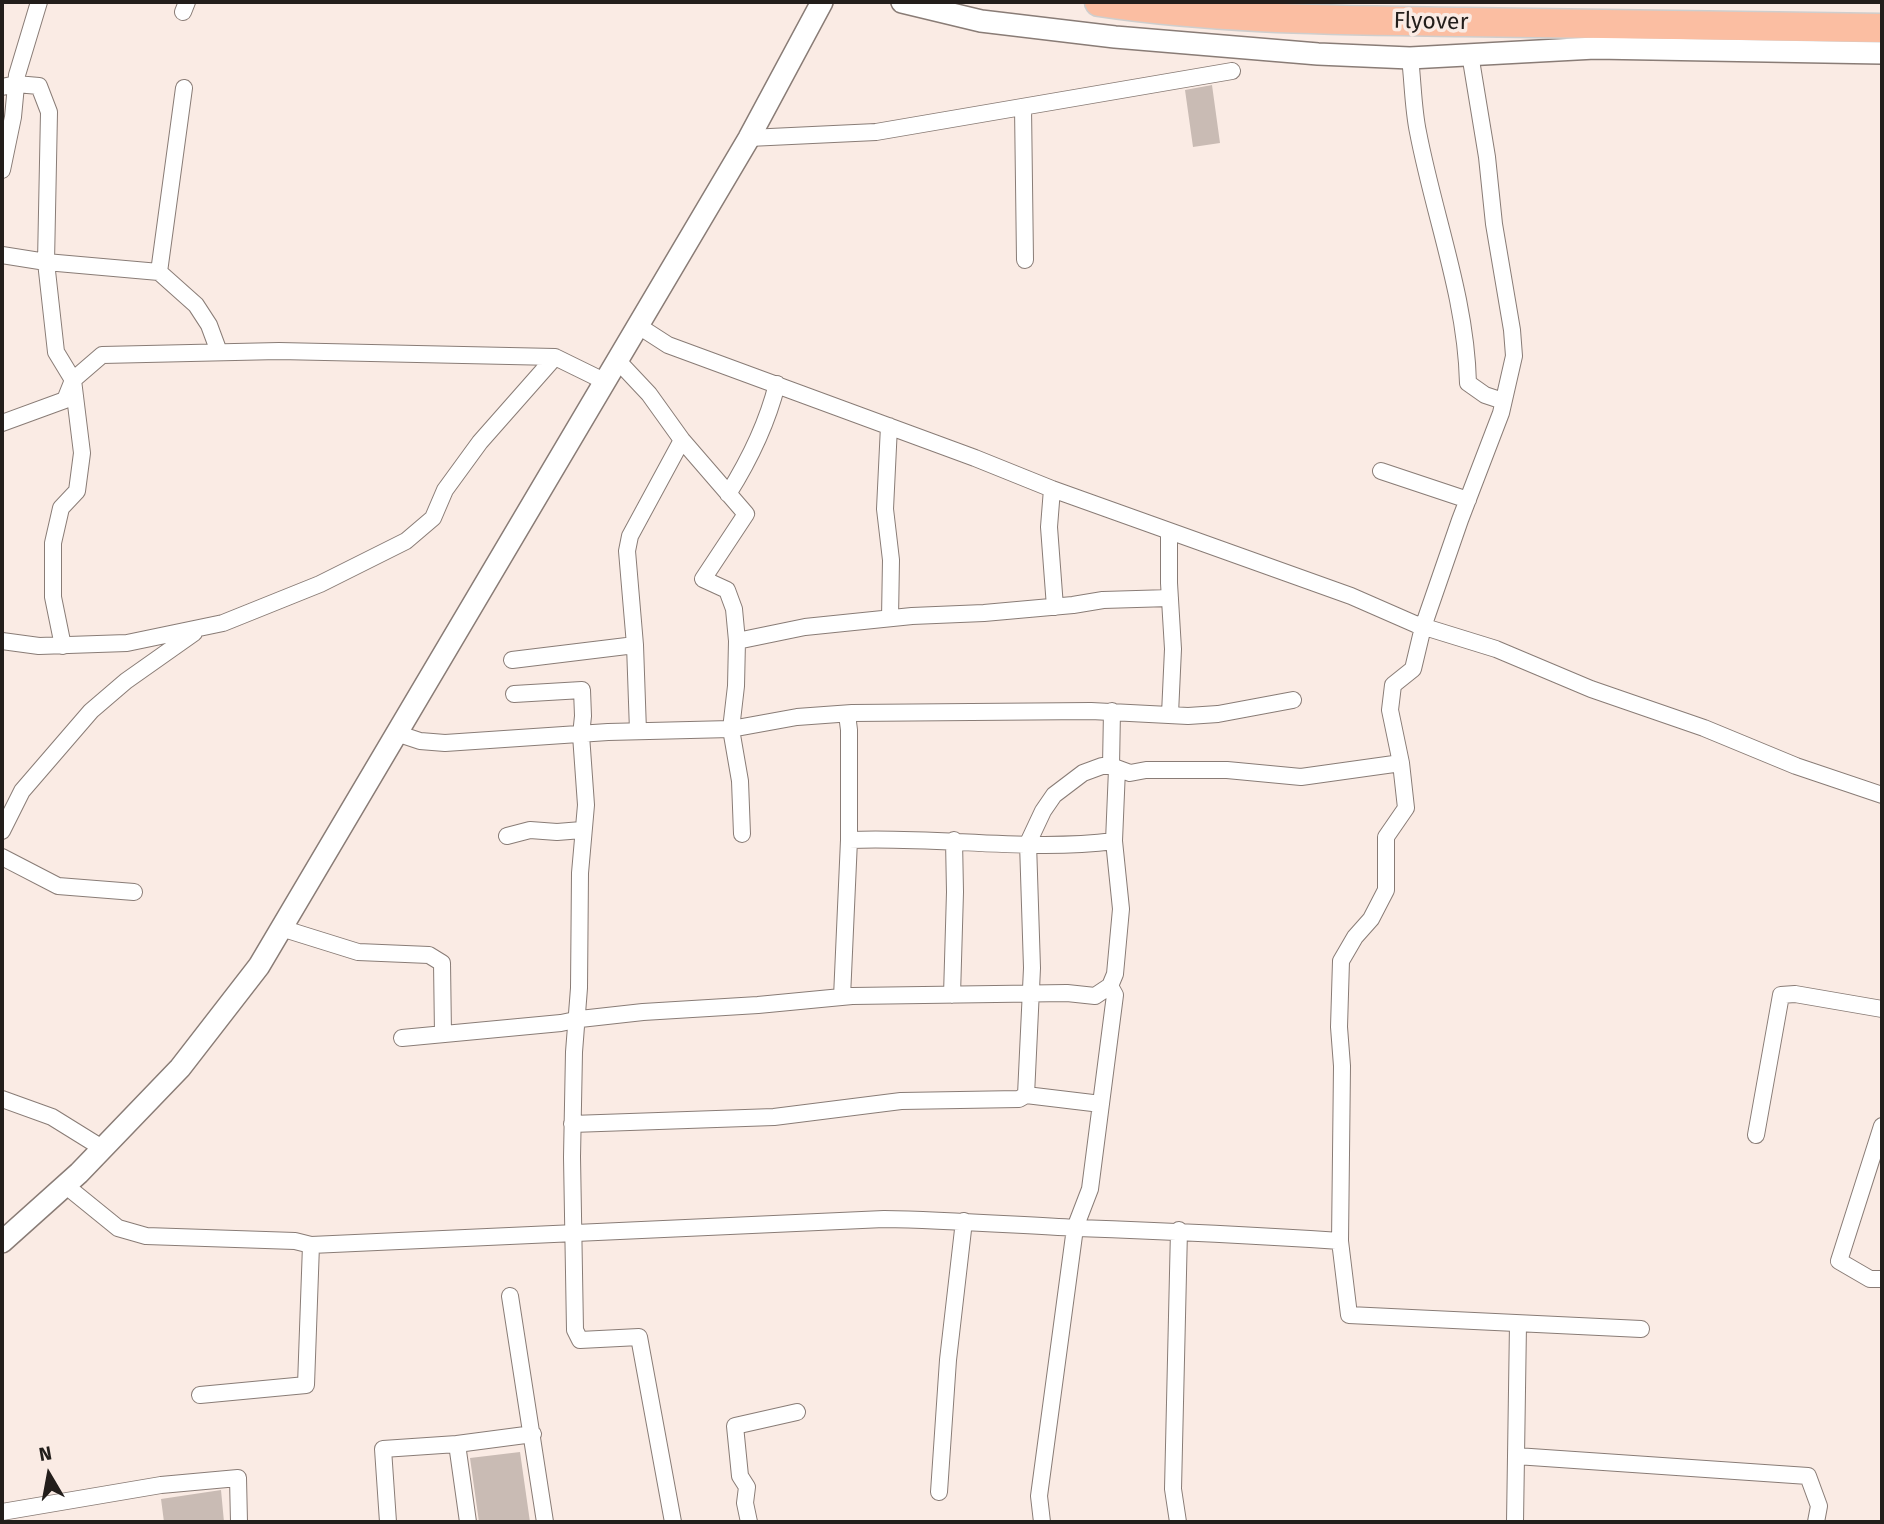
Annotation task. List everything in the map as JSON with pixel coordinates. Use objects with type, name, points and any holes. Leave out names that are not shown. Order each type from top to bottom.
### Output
[{"type":"highway","name":"Flyover","points":[[1099,2],[1277,18],[1462,22],[1595,37],[1882,27]]},
{"type":"street","points":[[2,170],[13,117],[9,85],[17,75],[39,2]]},
{"type":"street","points":[[2,1242],[65,1185],[180,1068],[259,966],[636,325],[750,138],[822,2]]},
{"type":"street","points":[[902,2],[981,21],[1115,37],[1318,54],[1410,58],[1469,54],[1595,37],[1882,53]]},
{"type":"street","points":[[1469,54],[1514,356],[1502,414],[1423,627],[1413,669],[1393,685],[1390,710],[1401,762],[1406,808],[1386,838],[1386,890],[1371,919],[1355,937],[1341,961],[1340,1241],[1349,1315],[1641,1329]]},
{"type":"street","points":[[1410,58],[1418,131],[1450,257],[1467,359],[1468,383],[1485,395],[1503,401]]},
{"type":"street","points":[[750,138],[876,132],[1232,71]]},
{"type":"street","points":[[9,85],[39,86],[49,112],[46,262],[56,352],[74,380],[82,442],[77,491],[61,508],[53,543],[53,597],[63,646]]},
{"type":"street","points":[[159,272],[184,88]]},
{"type":"street","points":[[1023,107],[1025,260]]},
{"type":"street","points":[[2,254],[46,262],[159,272],[196,305],[209,325],[219,352]]},
{"type":"street","points":[[636,325],[668,345],[1169,532],[1351,596],[1423,627],[1496,649],[1591,689],[1882,795]]},
{"type":"street","points":[[2,423],[65,400],[74,380],[102,355],[279,351],[555,357],[604,381]]},
{"type":"street","points":[[2,641],[39,646],[127,643],[223,624],[320,584],[406,541],[433,518],[445,490],[481,442],[555,357]]},
{"type":"street","points":[[617,360],[649,394],[682,440],[746,514],[703,579],[727,590],[734,609],[737,641],[736,686],[731,729],[740,781],[743,834]]},
{"type":"street","points":[[728,494],[746,466],[769,418],[777,384]]},
{"type":"street","points":[[890,426],[885,509],[891,560],[890,618]]},
{"type":"street","points":[[638,731],[635,645],[627,551],[630,536],[682,440]]},
{"type":"street","points":[[1381,471],[1468,500]]},
{"type":"street","points":[[1052,489],[1049,527],[1055,607]]},
{"type":"street","points":[[1169,532],[1173,649],[1170,714]]},
{"type":"street","points":[[737,641],[805,627],[890,618],[1055,607],[1103,600],[1170,598]]},
{"type":"street","points":[[2,831],[22,790],[91,711],[126,681],[202,628]]},
{"type":"street","points":[[512,660],[635,645]]},
{"type":"street","points":[[514,694],[582,690],[581,734],[586,805],[582,830],[579,988],[572,1124],[575,1330],[580,1340],[639,1337],[673,1522]]},
{"type":"street","points":[[396,733],[420,741],[445,743],[638,731],[731,729],[797,717],[846,714],[1112,711],[1219,714],[1293,700]]},
{"type":"street","points":[[402,1038],[643,1012],[758,1006],[842,997],[1030,993],[1096,996],[1110,986],[1115,974],[1121,909],[1114,841],[1112,711]]},
{"type":"street","points":[[842,997],[849,840],[849,730],[846,714]]},
{"type":"street","points":[[1026,1096],[1032,968],[1028,843],[1054,795],[1083,773],[1102,766],[1130,773],[1146,770],[1227,770],[1301,777],[1401,762]]},
{"type":"street","points":[[507,836],[530,830],[582,830]]},
{"type":"street","points":[[849,840],[954,840],[1073,845],[1114,841]]},
{"type":"street","points":[[952,995],[954,840]]},
{"type":"street","points":[[2,857],[58,886],[134,892]]},
{"type":"street","points":[[281,928],[358,952],[429,955],[442,963],[443,1034]]},
{"type":"street","points":[[1042,1522],[1040,1496],[1075,1227],[1090,1189],[1115,995],[1110,986]]},
{"type":"street","points":[[1756,1135],[1781,995],[1795,994],[1882,1009]]},
{"type":"street","points":[[572,1124],[774,1117],[901,1101],[1019,1099],[1026,1096],[1101,1104]]},
{"type":"street","points":[[2,1099],[52,1117],[102,1148]]},
{"type":"street","points":[[1882,1126],[1839,1261],[1870,1279],[1882,1279]]},
{"type":"street","points":[[65,1185],[118,1228],[146,1236],[295,1241],[311,1245],[884,1219],[1179,1230],[1340,1241]]},
{"type":"street","points":[[939,1492],[948,1360],[964,1220]]},
{"type":"street","points":[[1178,1522],[1173,1489],[1179,1230]]},
{"type":"street","points":[[200,1395],[306,1385],[311,1245]]},
{"type":"street","points":[[510,1296],[545,1522]]},
{"type":"street","points":[[1515,1522],[1518,1324]]},
{"type":"street","points":[[749,1522],[745,1503],[747,1487],[740,1475],[735,1426],[797,1412]]},
{"type":"street","points":[[388,1522],[383,1449],[457,1444],[533,1434]]},
{"type":"street","points":[[457,1444],[468,1522]]},
{"type":"street","points":[[1516,1456],[1808,1476],[1819,1506],[1816,1522]]},
{"type":"street","points":[[2,1512],[161,1485],[238,1478],[239,1522]]},
{"type":"building","points":[[1212,85],[1220,143],[1193,147],[1185,90]]},
{"type":"building","points":[[520,1452],[530,1522],[479,1522],[470,1458]]},
{"type":"building","points":[[221,1490],[224,1522],[164,1522],[161,1499]]}]
